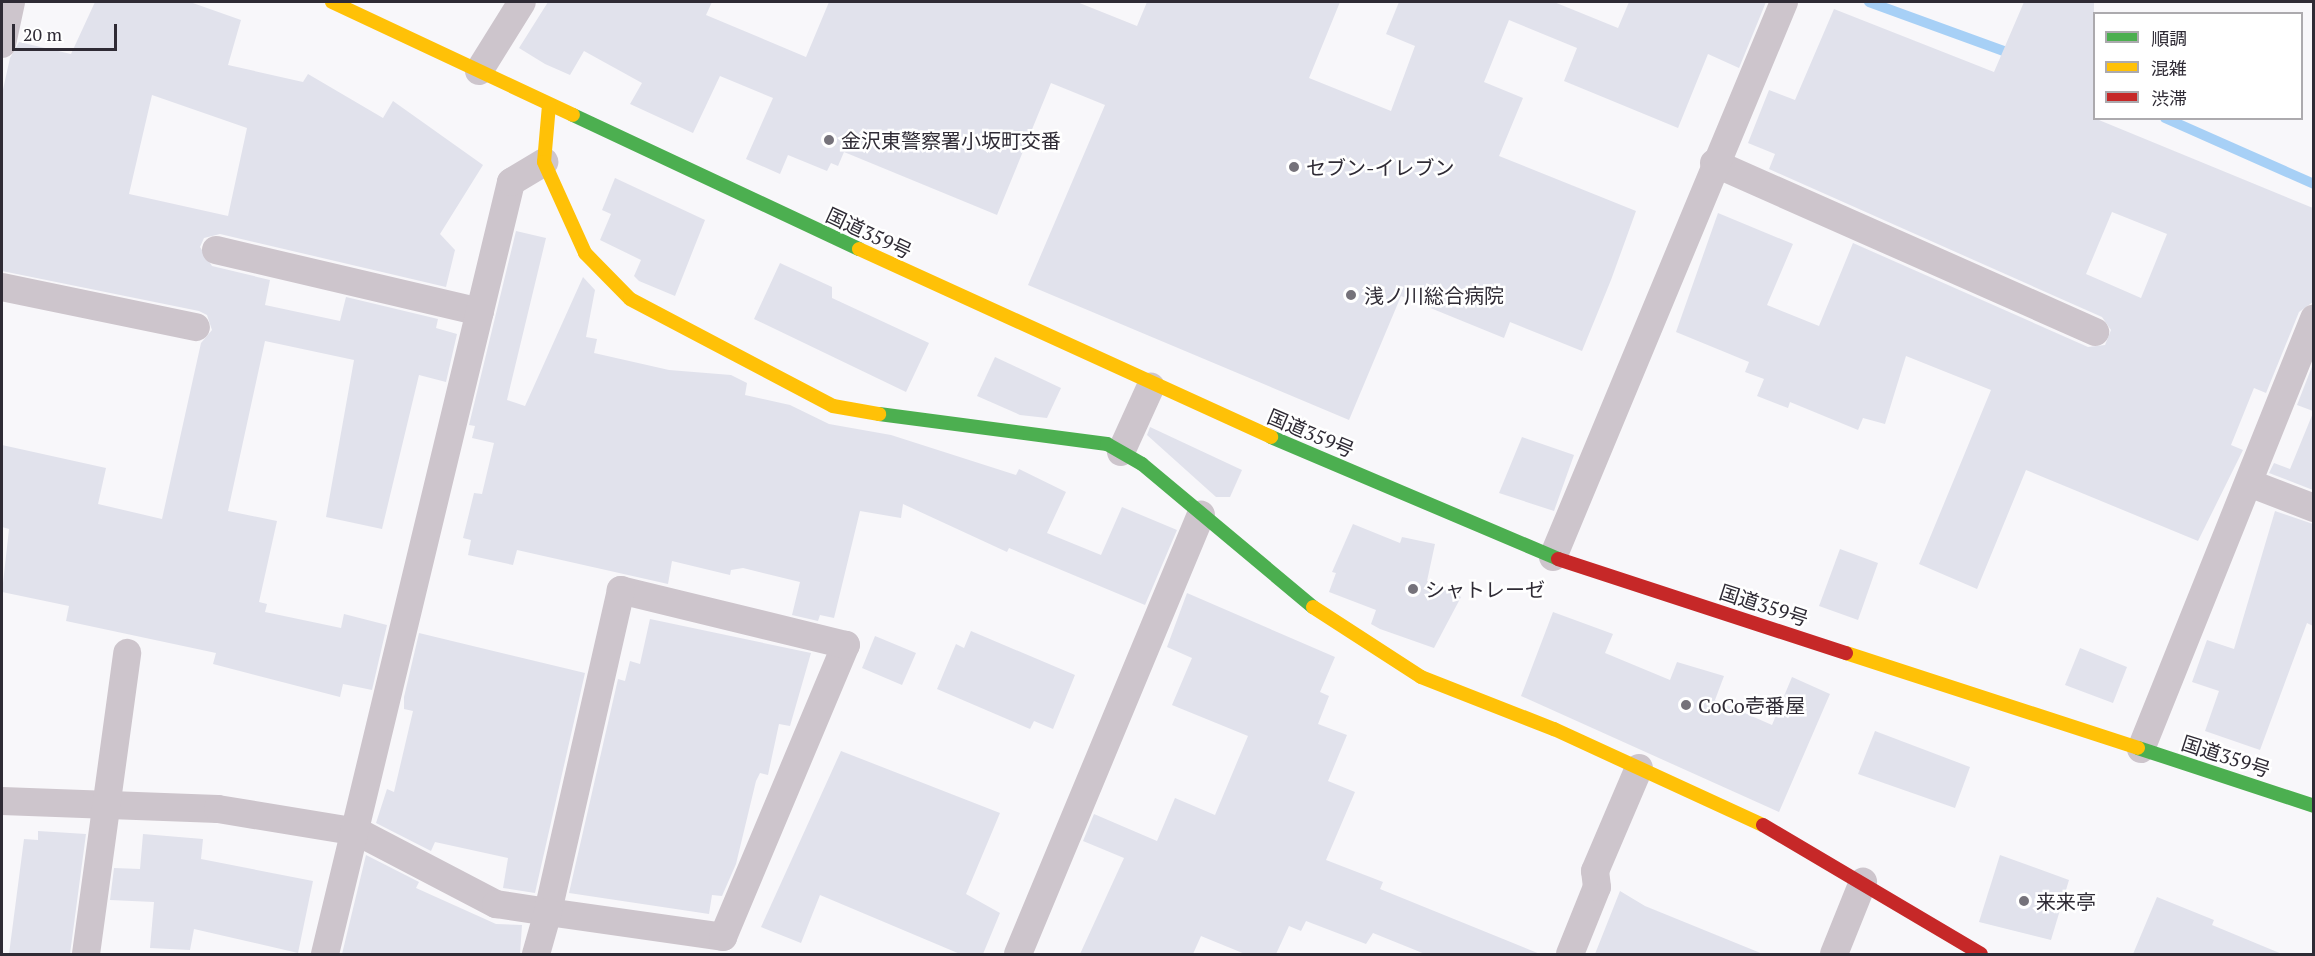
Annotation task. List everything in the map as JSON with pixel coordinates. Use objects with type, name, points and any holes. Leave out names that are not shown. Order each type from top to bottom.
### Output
[{"type":"main road","name":"国道359号","points":[[332,2],[1150,386],[1553,557],[2313,806]]},
{"type":"main road","points":[[549,105],[544,162],[585,254],[630,299],[833,406],[954,427],[1107,444],[1121,452],[1201,515],[1322,615],[1421,677],[1639,768],[1756,820],[1981,954]]},
{"type":"street","points":[[2,44],[11,2]]},
{"type":"street","points":[[479,71],[522,2]]},
{"type":"street","points":[[1553,557],[1714,163],[1784,2]]},
{"type":"street","points":[[325,954],[358,832],[511,182],[544,162]]},
{"type":"street","points":[[1714,163],[2095,332]]},
{"type":"street","points":[[216,250],[480,312]]},
{"type":"street","points":[[2,287],[196,327]]},
{"type":"street","points":[[2142,749],[2313,318]]},
{"type":"street","points":[[1121,452],[1150,386]]},
{"type":"street","points":[[2249,483],[2313,508]]},
{"type":"street","points":[[1018,954],[1201,515]]},
{"type":"street","points":[[2,801],[103,808],[218,809],[358,832],[496,904],[548,912],[723,937],[846,645],[621,590],[548,912],[536,954]]},
{"type":"street","points":[[86,954],[103,808],[127,653]]},
{"type":"street","points":[[1570,954],[1597,887],[1595,871],[1639,768]]},
{"type":"street","points":[[1834,954],[1863,882]]},
{"type":"building","points":[[95,2],[190,2],[241,20],[228,65],[303,82],[308,74],[383,118],[393,101],[483,165],[440,234],[455,250],[446,287],[220,234],[204,238],[200,247],[212,266],[270,280],[265,305],[340,321],[346,297],[438,319],[436,328],[457,334],[446,382],[419,375],[382,529],[326,517],[354,360],[265,341],[228,511],[277,521],[259,602],[267,604],[265,612],[341,628],[344,614],[387,625],[372,690],[343,684],[340,697],[213,664],[216,653],[66,621],[69,606],[2,592],[9,529],[2,527],[2,445],[106,468],[98,504],[162,519],[201,343],[212,330],[207,315],[199,311],[2,271],[2,94],[10,58],[19,42],[71,54]],"holes":[[[152,95],[247,128],[228,216],[129,194]]]},
{"type":"building","name":"浅ノ川総合病院","points":[[548,2],[712,2],[706,15],[806,57],[829,2],[1077,2],[1137,26],[1147,2],[1340,2],[1309,78],[1391,111],[1415,46],[1386,34],[1399,2],[1554,2],[1618,28],[1629,2],[1766,2],[1739,68],[1708,54],[1678,128],[1564,81],[1577,48],[1509,20],[1484,82],[1523,98],[1499,156],[1636,211],[1611,280],[1582,351],[1510,322],[1504,338],[1401,296],[1349,420],[1028,285],[1105,105],[1051,83],[997,215],[844,152],[838,166],[831,163],[827,171],[788,155],[780,174],[746,159],[773,98],[720,76],[693,133],[630,104],[642,83],[584,51],[570,75],[545,64],[519,48]]},
{"type":"building","points":[[2024,2],[2094,2],[2093,120],[2099,120],[2313,208],[2313,302],[2299,312],[2266,393],[2254,388],[2231,445],[2243,450],[2198,541],[2026,470],[1977,589],[1919,564],[1991,390],[1906,356],[1885,424],[1863,418],[1858,430],[1790,402],[1788,408],[1757,396],[1764,379],[1745,372],[1749,362],[1676,332],[1718,213],[1793,244],[1767,305],[1819,326],[1853,243],[2088,347],[2105,345],[2111,330],[2102,317],[1769,169],[1775,154],[1748,143],[1769,90],[1795,100],[1834,9],[1994,72]],"holes":[[[2112,212],[2167,234],[2141,298],[2086,274]]]},
{"type":"building","points":[[615,178],[705,220],[675,296],[639,281],[634,276],[641,260],[600,240],[611,214],[602,210]]},
{"type":"building","points":[[516,231],[546,238],[507,400],[525,406],[583,277],[595,290],[586,337],[597,339],[594,353],[669,370],[731,375],[747,383],[745,395],[790,405],[829,424],[891,435],[1016,475],[1019,469],[1066,492],[1047,533],[1101,555],[1122,507],[1177,530],[1145,605],[1009,548],[1007,552],[903,504],[901,518],[860,511],[834,618],[820,615],[818,621],[792,615],[800,582],[743,568],[731,570],[730,575],[672,561],[668,584],[517,550],[513,565],[468,555],[471,540],[463,538],[474,493],[482,494],[494,443],[472,438],[475,426],[469,425]]},
{"type":"building","points":[[780,263],[832,287],[832,298],[929,343],[906,392],[754,319]]},
{"type":"building","points":[[995,357],[1061,388],[1047,418],[1020,415],[977,396]]},
{"type":"building","points":[[2313,364],[2313,411],[2297,405]]},
{"type":"building","points":[[2313,413],[2313,490],[2269,473],[2274,463],[2290,469]]},
{"type":"building","points":[[1150,427],[1242,470],[1230,497],[1216,497],[1147,435]]},
{"type":"building","points":[[1522,437],[1574,455],[1554,511],[1499,493]]},
{"type":"building","points":[[2275,511],[2313,524],[2313,626],[2307,623],[2260,750],[2205,731],[2219,691],[2192,682],[2207,640],[2234,649]]},
{"type":"building","name":"シャトレーゼ","points":[[1353,524],[1400,543],[1402,537],[1435,544],[1427,581],[1461,597],[1434,648],[1380,629],[1371,624],[1376,610],[1329,592],[1336,573],[1332,572]]},
{"type":"building","points":[[1840,549],[1878,563],[1858,620],[1819,606]]},
{"type":"building","points":[[1187,593],[1335,657],[1320,692],[1329,696],[1318,724],[1347,735],[1328,781],[1355,792],[1326,860],[1383,882],[1380,889],[1540,954],[1425,954],[1373,933],[1366,944],[1306,921],[1301,931],[1289,926],[1276,954],[1245,954],[1201,936],[1193,954],[1080,954],[1124,858],[1083,841],[1094,814],[1157,841],[1175,798],[1215,815],[1248,736],[1172,705],[1192,658],[1167,647]]},
{"type":"building","points":[[1553,612],[1613,634],[1605,653],[1670,680],[1677,662],[1724,676],[1715,700],[1772,725],[1792,677],[1830,694],[1779,812],[1521,696]]},
{"type":"building","points":[[650,619],[811,653],[790,726],[779,724],[768,775],[760,773],[756,781],[736,864],[722,896],[712,895],[709,914],[569,893],[618,679],[625,681],[630,661],[640,664]]},
{"type":"building","points":[[971,631],[1075,675],[1053,729],[1034,721],[1030,729],[937,689],[956,644],[964,648]]},
{"type":"building","points":[[419,633],[585,673],[535,893],[503,888],[508,858],[435,842],[431,851],[376,823],[387,789],[394,792],[413,711],[404,709],[404,697]]},
{"type":"building","points":[[875,636],[916,653],[902,685],[862,668]]},
{"type":"building","points":[[2080,648],[2127,667],[2113,703],[2065,685]]},
{"type":"building","points":[[1875,731],[1970,767],[1955,808],[1858,774]]},
{"type":"building","points":[[841,751],[1000,813],[966,894],[1000,913],[983,954],[960,954],[820,895],[801,943],[761,927]]},
{"type":"building","points":[[38,831],[86,834],[70,954],[9,954],[24,839],[38,840]]},
{"type":"building","points":[[143,834],[203,839],[201,859],[313,881],[298,953],[194,929],[190,950],[150,948],[154,902],[110,900],[114,868],[140,869]]},
{"type":"building","points":[[366,855],[419,882],[416,888],[496,924],[522,925],[520,954],[342,954]]},
{"type":"building","name":"来来亭","points":[[2000,855],[2069,880],[2051,940],[1979,922]]},
{"type":"building","points":[[1620,891],[1645,906],[1763,954],[1595,954]]},
{"type":"building","points":[[2157,897],[2214,920],[2212,925],[2282,954],[2133,954]]},
{"type":"waterway","points":[[1869,2],[2015,55]]},
{"type":"waterway","points":[[2170,120],[2314,184]]},
{"type":"traffic: fast","points":[[573,115],[859,249]]},
{"type":"traffic: fast","points":[[879,414],[1107,444],[1142,464],[1313,607]]},
{"type":"traffic: fast","points":[[1271,437],[1558,559]]},
{"type":"traffic: fast","points":[[2138,748],[2314,806]]},
{"type":"traffic: slow","points":[[332,2],[573,115]]},
{"type":"traffic: slow","points":[[549,105],[544,162],[585,253],[630,299],[833,406],[879,414]]},
{"type":"traffic: slow","points":[[859,249],[1271,437]]},
{"type":"traffic: slow","points":[[1313,607],[1421,677],[1554,729],[1763,825]]},
{"type":"traffic: slow","points":[[1846,653],[2138,748]]},
{"type":"traffic: jam","points":[[1558,559],[1846,653]]},
{"type":"traffic: jam","points":[[1763,825],[1981,954]]},
{"type":"place","name":"金沢東警察署小坂町交番","points":[[829,140]]},
{"type":"place","name":"セブン-イレブン","points":[[1294,167]]},
{"type":"place","name":"浅ノ川総合病院","points":[[1351,295]]},
{"type":"place","name":"シャトレーゼ","points":[[1413,589]]},
{"type":"place","name":"CoCo壱番屋","points":[[1686,705]]},
{"type":"place","name":"来来亭","points":[[2024,901]]}]
